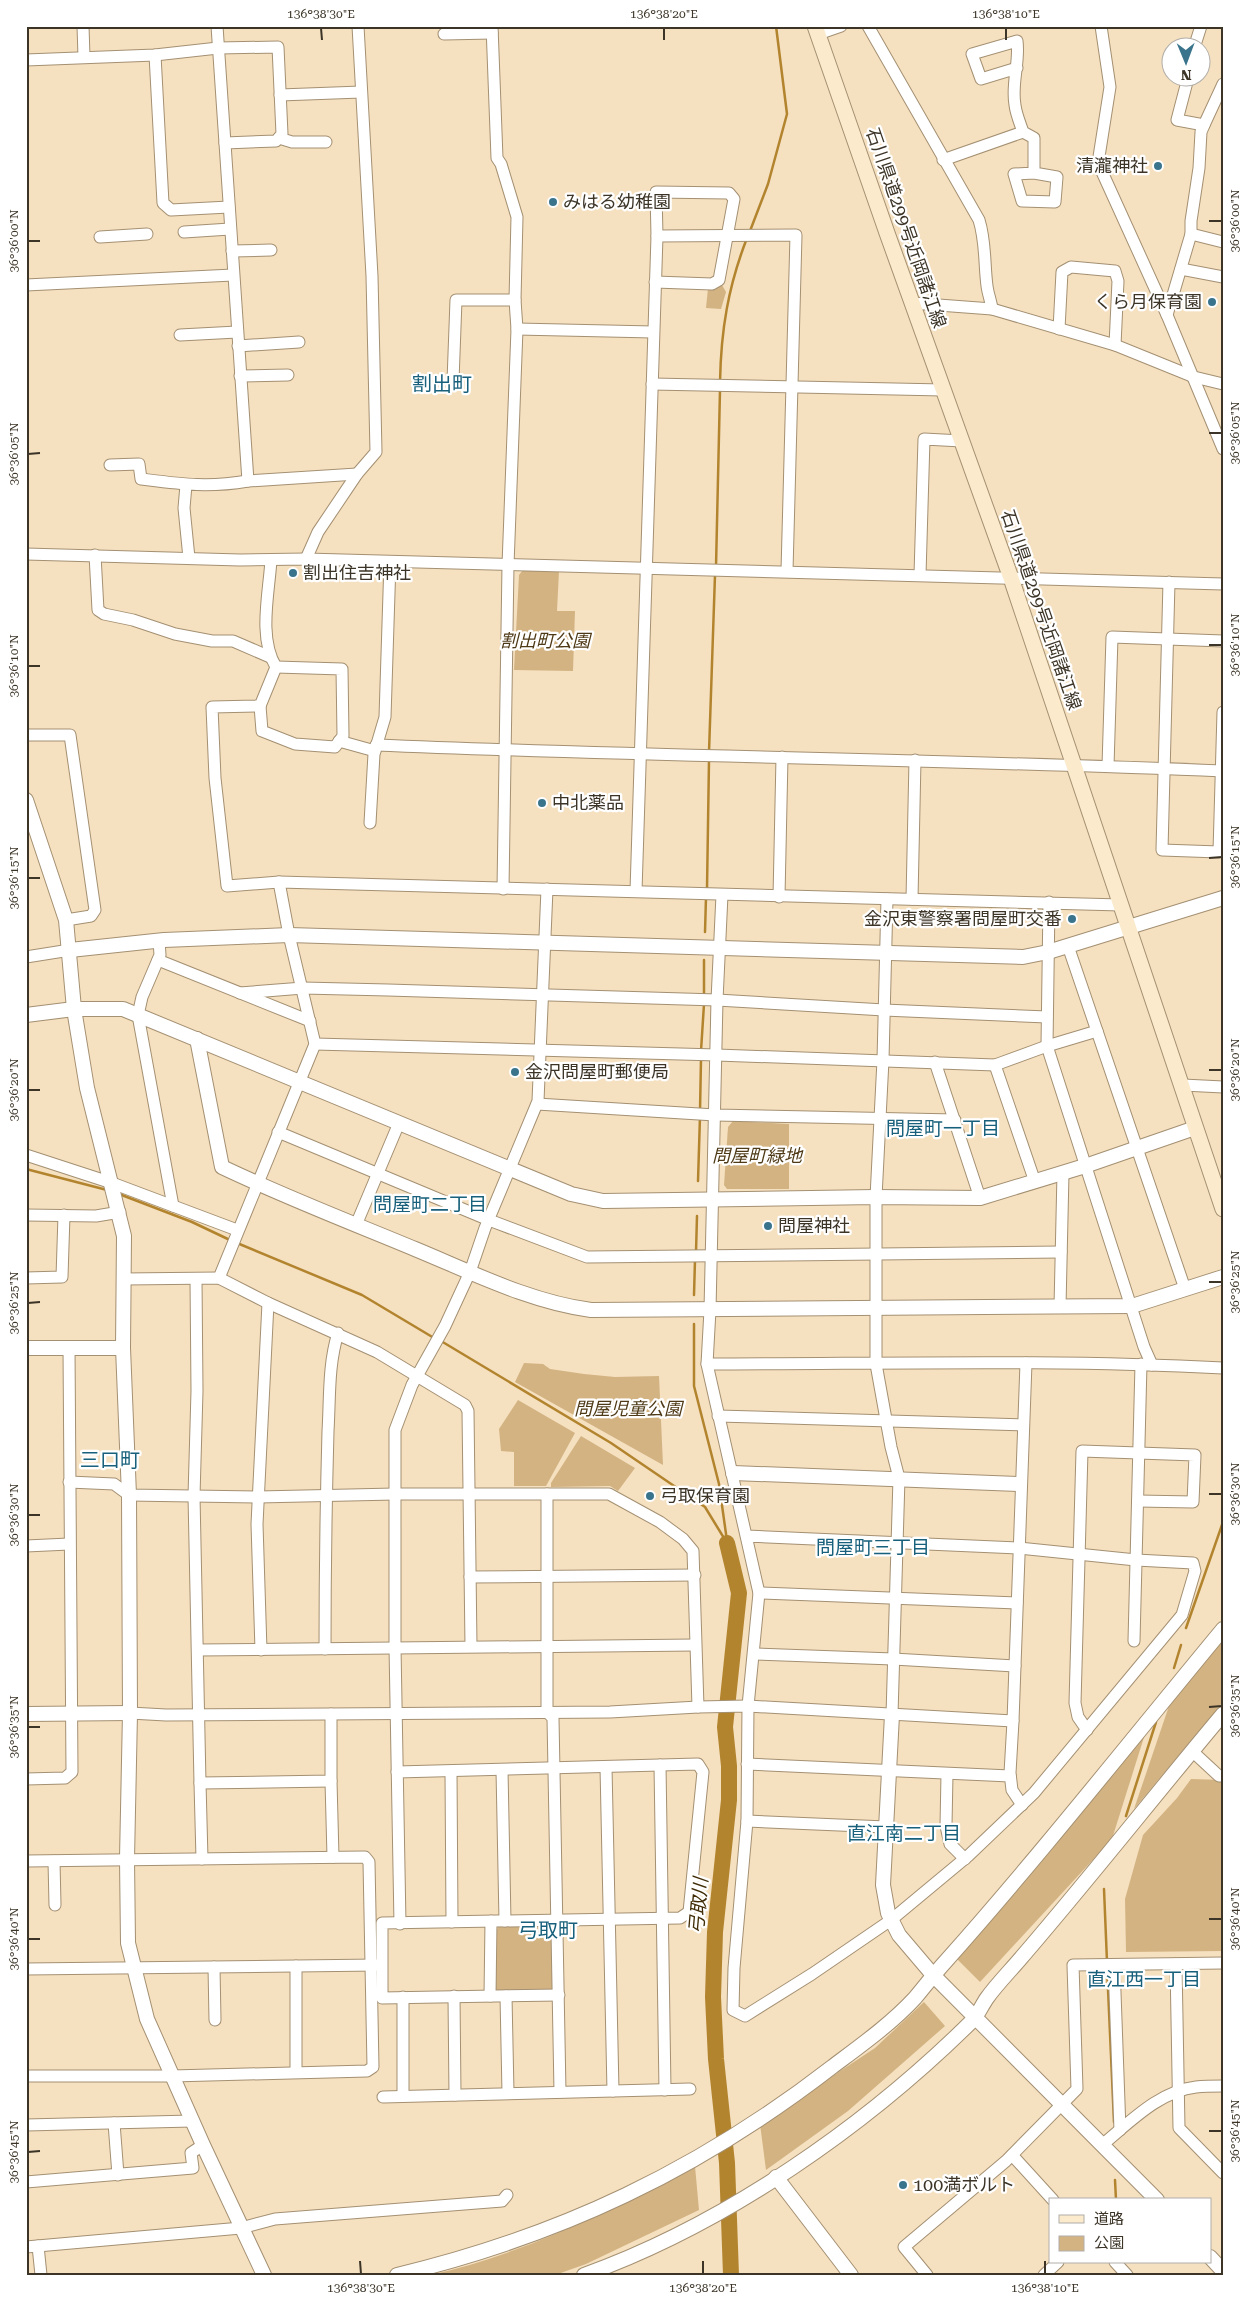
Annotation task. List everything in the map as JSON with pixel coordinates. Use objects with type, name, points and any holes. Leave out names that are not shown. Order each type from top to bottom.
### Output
[{"type":"main road","name":"石川県道299号近岡諸江線","points":[[817,30],[912,303],[1012,578],[1223,1209]]},
{"type":"street","points":[[83,26],[84,57]]},
{"type":"street","points":[[217,26],[248,481]]},
{"type":"street","points":[[306,559],[318,532],[357,474],[376,452],[372,276],[358,26]]},
{"type":"street","points":[[817,30],[841,26]]},
{"type":"street","points":[[868,26],[979,220],[985,237],[987,289],[991,297],[992,309]]},
{"type":"street","points":[[1101,26],[1110,87],[1098,163],[1167,315],[1223,449]]},
{"type":"street","points":[[1197,38],[1201,26]]},
{"type":"street","points":[[444,34],[492,30],[497,158],[501,164],[517,217],[515,300],[517,329],[508,565],[507,750],[502,846],[503,888]]},
{"type":"street","points":[[26,60],[155,55],[218,48],[282,47],[284,95],[282,134],[276,141],[225,144]]},
{"type":"street","points":[[155,55],[164,203],[171,210],[229,207]]},
{"type":"street","points":[[1017,68],[1014,104],[1023,132],[1034,138],[1034,173]]},
{"type":"street","points":[[1167,315],[1191,234],[1201,132],[1223,84]]},
{"type":"street","points":[[1185,88],[1177,120],[1204,125]]},
{"type":"street","points":[[284,95],[361,92]]},
{"type":"street","points":[[943,160],[1023,132]]},
{"type":"street","points":[[279,138],[292,142],[326,142]]},
{"type":"street","points":[[636,891],[647,568],[656,192],[729,193],[734,199],[719,280],[712,284],[655,282]]},
{"type":"street","points":[[184,232],[230,229]]},
{"type":"street","points":[[100,237],[147,234]]},
{"type":"street","points":[[656,236],[728,237],[749,234],[796,234],[787,571]]},
{"type":"street","points":[[1191,234],[1223,242]]},
{"type":"street","points":[[232,251],[270,250]]},
{"type":"street","points":[[1059,329],[1062,272],[1071,267],[1115,271],[1118,281],[1115,345]]},
{"type":"street","points":[[1181,269],[1223,277]]},
{"type":"street","points":[[26,285],[233,275]]},
{"type":"street","points":[[453,381],[456,300],[515,300]]},
{"type":"street","points":[[912,303],[992,309],[1115,345],[1194,377],[1223,384]]},
{"type":"street","points":[[517,329],[653,332]]},
{"type":"street","points":[[180,335],[237,332]]},
{"type":"street","points":[[238,346],[300,342]]},
{"type":"street","points":[[240,376],[288,375]]},
{"type":"street","points":[[652,384],[943,390]]},
{"type":"street","points":[[920,575],[924,439],[962,440]]},
{"type":"street","points":[[110,466],[139,464],[141,479],[186,485],[218,486],[248,481],[357,474]]},
{"type":"street","points":[[186,485],[184,508],[189,558]]},
{"type":"street","points":[[26,554],[787,571],[1223,584]]},
{"type":"street","points":[[95,555],[98,610],[104,614],[133,620],[175,634],[212,641],[233,641],[273,662],[342,669],[343,736],[334,747],[294,744],[262,732],[260,706],[273,662],[267,622],[271,560]]},
{"type":"street","points":[[370,823],[375,748],[385,717],[390,562]]},
{"type":"street","points":[[1169,582],[1162,850],[1219,852],[1223,712]]},
{"type":"street","points":[[1108,766],[1112,637],[1223,641]]},
{"type":"street","points":[[260,706],[212,707],[215,778],[227,886],[279,882],[1121,905]]},
{"type":"street","points":[[26,735],[70,735],[95,910],[91,916],[66,920]]},
{"type":"street","points":[[339,741],[375,748],[782,756],[1222,771]]},
{"type":"street","points":[[780,896],[782,756]]},
{"type":"street","points":[[912,899],[915,760]]},
{"type":"street","points":[[26,800],[66,920],[74,1009],[87,1088],[116,1196],[124,1236],[123,1348],[129,1495],[128,1943],[147,2019],[264,2275]]},
{"type":"street","points":[[220,1278],[236,1233],[315,1044],[289,935],[279,882]]},
{"type":"street","points":[[400,1924],[395,1430],[417,1376],[445,1326],[470,1272],[489,1220],[537,1104],[541,1051],[547,889]]},
{"type":"street","points":[[722,895],[720,949],[707,1054],[712,1199],[707,1364],[759,1593],[754,1654],[744,1706],[747,1821],[734,1968],[734,2010],[744,2016],[812,1974],[892,1920],[965,1858],[1022,1805],[1182,1615],[1195,1571],[1193,1562],[1136,1560],[1019,1548],[896,1541],[747,1536]]},
{"type":"street","points":[[26,958],[70,950],[160,941],[289,935],[1023,957],[1048,952],[1223,898]]},
{"type":"street","points":[[887,899],[883,1060],[876,1197],[876,1364],[899,1478],[892,1715],[883,1885],[888,1913],[899,1935],[933,1975],[1154,2198]]},
{"type":"street","points":[[1049,902],[1047,1046],[1132,1306],[1144,1346],[1147,1364],[1139,1453],[1134,1641]]},
{"type":"street","points":[[160,941],[160,956],[142,997],[138,1016],[174,1206]]},
{"type":"street","points":[[1068,946],[1185,1289]]},
{"type":"street","points":[[158,960],[310,1021]]},
{"type":"street","points":[[240,993],[303,988],[713,1000],[1047,1017]]},
{"type":"street","points":[[26,1015],[74,1009],[123,1009],[571,1194],[603,1201],[876,1197],[980,1198],[1085,1166],[1195,1128]]},
{"type":"street","points":[[315,1044],[707,1054],[995,1066],[1047,1046],[1097,1030]]},
{"type":"street","points":[[197,1039],[222,1167],[256,1184],[470,1272],[564,1306],[591,1310],[1132,1306],[1223,1277]]},
{"type":"street","points":[[935,1062],[980,1198]]},
{"type":"street","points":[[995,1066],[1035,1182]]},
{"type":"street","points":[[1183,1085],[1223,1087]]},
{"type":"street","points":[[537,1104],[694,1114],[955,1120]]},
{"type":"street","points":[[356,1225],[399,1123]]},
{"type":"street","points":[[278,1132],[489,1220],[587,1257],[1061,1252]]},
{"type":"street","points":[[26,1155],[116,1196],[174,1206],[236,1233]]},
{"type":"street","points":[[1060,1306],[1063,1173]]},
{"type":"street","points":[[26,1215],[96,1216],[116,1196]]},
{"type":"street","points":[[26,1278],[62,1277],[64,1215]]},
{"type":"street","points":[[124,1280],[220,1278],[268,1303],[338,1333],[417,1376],[465,1405],[468,1411],[467,1494],[472,1646]]},
{"type":"street","points":[[196,1279],[197,1391],[194,1496],[202,1859]]},
{"type":"street","points":[[261,1650],[258,1497],[268,1303]]},
{"type":"street","points":[[325,1649],[325,1495],[330,1383],[334,1346],[338,1333]]},
{"type":"street","points":[[26,1348],[123,1348]]},
{"type":"street","points":[[26,1778],[65,1778],[72,1772],[69,1348]]},
{"type":"street","points":[[707,1364],[1026,1363],[1147,1364],[1223,1368]]},
{"type":"street","points":[[1022,1805],[1012,1790],[1010,1776],[1026,1363]]},
{"type":"street","points":[[718,1416],[1023,1425]]},
{"type":"street","points":[[1087,1730],[1078,1717],[1075,1703],[1082,1452],[1195,1455],[1193,1502],[1138,1501]]},
{"type":"street","points":[[733,1473],[1020,1484]]},
{"type":"street","points":[[69,1482],[114,1484],[129,1495],[258,1497],[395,1494],[609,1494],[660,1522],[689,1545],[693,1551],[695,1645],[702,1706]]},
{"type":"street","points":[[547,1494],[547,1712],[552,1718],[554,1769],[560,2092]]},
{"type":"street","points":[[26,1546],[69,1544]]},
{"type":"street","points":[[470,1576],[695,1575]]},
{"type":"street","points":[[759,1593],[1017,1603]]},
{"type":"street","points":[[397,2275],[453,2262],[516,2241],[574,2219],[645,2187],[747,2128],[859,2046],[913,1999],[999,1901],[1223,1629]]},
{"type":"street","points":[[198,1650],[695,1645]]},
{"type":"street","points":[[754,1654],[1015,1666]]},
{"type":"street","points":[[26,1714],[130,1713],[198,1715],[610,1712],[702,1706],[744,1706],[1013,1721]]},
{"type":"street","points":[[331,1714],[333,1858]]},
{"type":"street","points":[[584,2275],[609,2266],[711,2218],[776,2177],[856,2122],[975,2018],[987,1998],[1056,1918],[1223,1714]]},
{"type":"street","points":[[1192,1751],[1218,1776],[1223,1776]]},
{"type":"street","points":[[26,2076],[172,2076],[368,2071],[373,2067],[377,1965],[382,1923],[680,1918],[689,1912],[703,1772],[698,1764],[398,1772]]},
{"type":"street","points":[[747,1764],[889,1772],[1010,1776]]},
{"type":"street","points":[[660,1765],[665,2090]]},
{"type":"street","points":[[606,1767],[613,2091]]},
{"type":"street","points":[[502,1770],[505,1921]]},
{"type":"street","points":[[451,1771],[452,1922]]},
{"type":"street","points":[[947,1774],[946,1826],[950,1844],[965,1858]]},
{"type":"street","points":[[200,1783],[331,1781]]},
{"type":"street","points":[[747,1821],[886,1827]]},
{"type":"street","points":[[26,1861],[365,1857],[370,1862],[377,1965],[382,1998],[559,1995]]},
{"type":"street","points":[[54,1861],[55,1906]]},
{"type":"street","points":[[490,1921],[490,1996]]},
{"type":"street","points":[[927,2275],[904,2247],[1012,2155],[1077,2089],[1073,1966],[1223,1963]]},
{"type":"street","points":[[1176,1964],[1179,2128],[1223,2173]]},
{"type":"street","points":[[26,1969],[377,1965]]},
{"type":"street","points":[[1114,1965],[1120,2130]]},
{"type":"street","points":[[296,1966],[296,2072]]},
{"type":"street","points":[[214,1967],[215,2020]]},
{"type":"street","points":[[454,1996],[455,2095]]},
{"type":"street","points":[[506,1996],[508,2093]]},
{"type":"street","points":[[402,1998],[403,2096]]},
{"type":"street","points":[[1102,2145],[1146,2108],[1179,2091],[1194,2087],[1223,2086]]},
{"type":"street","points":[[383,2096],[690,2089]]},
{"type":"street","points":[[26,2125],[192,2121]]},
{"type":"street","points":[[114,2123],[118,2175]]},
{"type":"street","points":[[26,2182],[193,2168],[191,2153],[203,2145]]},
{"type":"street","points":[[1012,2155],[1051,2198]]},
{"type":"street","points":[[776,2177],[851,2275]]},
{"type":"street","points":[[41,2275],[32,2246],[241,2228],[275,2219],[502,2201],[507,2195]]},
{"type":"street","points":[[1212,2259],[1223,2271]]},
{"type":"street","points":[[1044,2275],[1056,2264]]},
{"type":"street","points":[[1112,2275],[1120,2268]]},
{"type":"green space","points":[[722,285],[726,292],[721,309],[706,308],[708,288]]},
{"type":"green space","name":"割出町公園","points":[[523,570],[559,571],[557,611],[575,611],[573,671],[514,670],[519,575]]},
{"type":"green space","name":"問屋町緑地","points":[[733,1121],[789,1124],[789,1189],[727,1189],[724,1185],[728,1127]]},
{"type":"green space","name":"問屋児童公園","points":[[524,1363],[543,1364],[550,1369],[615,1377],[659,1376],[663,1465],[515,1382]]},
{"type":"green space","points":[[518,1400],[575,1433],[546,1486],[514,1486],[514,1452],[501,1451],[499,1429]]},
{"type":"green space","points":[[581,1436],[635,1468],[618,1491],[610,1486],[551,1487],[551,1483]]},
{"type":"green space","points":[[1223,1640],[1223,1702],[1134,1809],[1170,1703]]},
{"type":"green space","points":[[1145,1734],[1112,1839],[980,1982],[957,1959]]},
{"type":"green space","points":[[1191,1779],[1223,1780],[1223,1951],[1126,1952],[1125,1899],[1143,1835],[1177,1798]]},
{"type":"green space","points":[[503,1925],[553,1926],[555,1987],[551,1991],[500,1993],[496,1990],[495,1935],[498,1927]]},
{"type":"green space","points":[[924,2002],[945,2026],[848,2111],[766,2170],[760,2124],[875,2048]]},
{"type":"green space","points":[[695,2166],[699,2210],[586,2264],[555,2275],[430,2275],[499,2255],[566,2230]]},
{"type":"waterway","points":[[750,231],[768,184],[787,114],[776,26]]},
{"type":"waterway","points":[[720,382],[722,344],[730,291],[747,238]]},
{"type":"waterway","points":[[716,567],[720,390]]},
{"type":"waterway","points":[[709,752],[715,575]]},
{"type":"waterway","points":[[707,889],[709,760]]},
{"type":"waterway","points":[[705,932],[706,897]]},
{"type":"waterway","points":[[704,960],[704,996]]},
{"type":"waterway","points":[[701,1051],[704,1004]]},
{"type":"waterway","points":[[700,1111],[701,1059]]},
{"type":"waterway","points":[[698,1181],[700,1116]]},
{"type":"waterway","points":[[26,1169],[107,1190]]},
{"type":"waterway","points":[[119,1194],[192,1222],[232,1241]]},
{"type":"waterway","points":[[696,1252],[697,1216]]},
{"type":"waterway","points":[[237,1243],[362,1295],[434,1338]]},
{"type":"waterway","points":[[694,1295],[695,1260]]},
{"type":"waterway","points":[[694,1324],[694,1386],[719,1484],[727,1541]]},
{"type":"waterway","points":[[441,1341],[611,1443],[705,1507],[727,1543]]},
{"type":"waterway","points":[[1186,1628],[1223,1522]]},
{"type":"waterway","name":"弓取川","points":[[727,1543],[739,1593],[725,1727],[729,1766],[729,1800],[715,1932],[713,1997],[716,2059],[727,2163],[731,2275]]},
{"type":"waterway","points":[[1174,1668],[1181,1645]]},
{"type":"waterway","points":[[1126,1816],[1156,1722]]},
{"type":"waterway","points":[[1104,1889],[1107,1962]]},
{"type":"waterway","points":[[1107,1967],[1114,2122]]},
{"type":"waterway","points":[[1115,2180],[1116,2198]]},
{"type":"place","name":"清瀧神社","points":[[1158,166]]},
{"type":"place","name":"みはる幼稚園","points":[[553,202]]},
{"type":"place","name":"くら月保育園","points":[[1212,302]]},
{"type":"place","name":"割出住吉神社","points":[[293,573]]},
{"type":"place","name":"中北薬品","points":[[542,803]]},
{"type":"place","name":"金沢東警察署問屋町交番","points":[[1072,919]]},
{"type":"place","name":"金沢問屋町郵便局","points":[[515,1072]]},
{"type":"place","name":"問屋神社","points":[[768,1226]]},
{"type":"place","name":"弓取保育園","points":[[650,1496]]},
{"type":"place","name":"100満ボルト","points":[[903,2185]]},
{"type":"district","name":"割出町","points":[[442,384]]},
{"type":"district","name":"問屋町一丁目","points":[[943,1128]]},
{"type":"district","name":"問屋町二丁目","points":[[430,1204]]},
{"type":"district","name":"三口町","points":[[110,1460]]},
{"type":"district","name":"問屋町三丁目","points":[[873,1547]]},
{"type":"district","name":"直江南二丁目","points":[[904,1833]]},
{"type":"district","name":"弓取町","points":[[548,1930]]},
{"type":"district","name":"直江西一丁目","points":[[1144,1979]]}]
